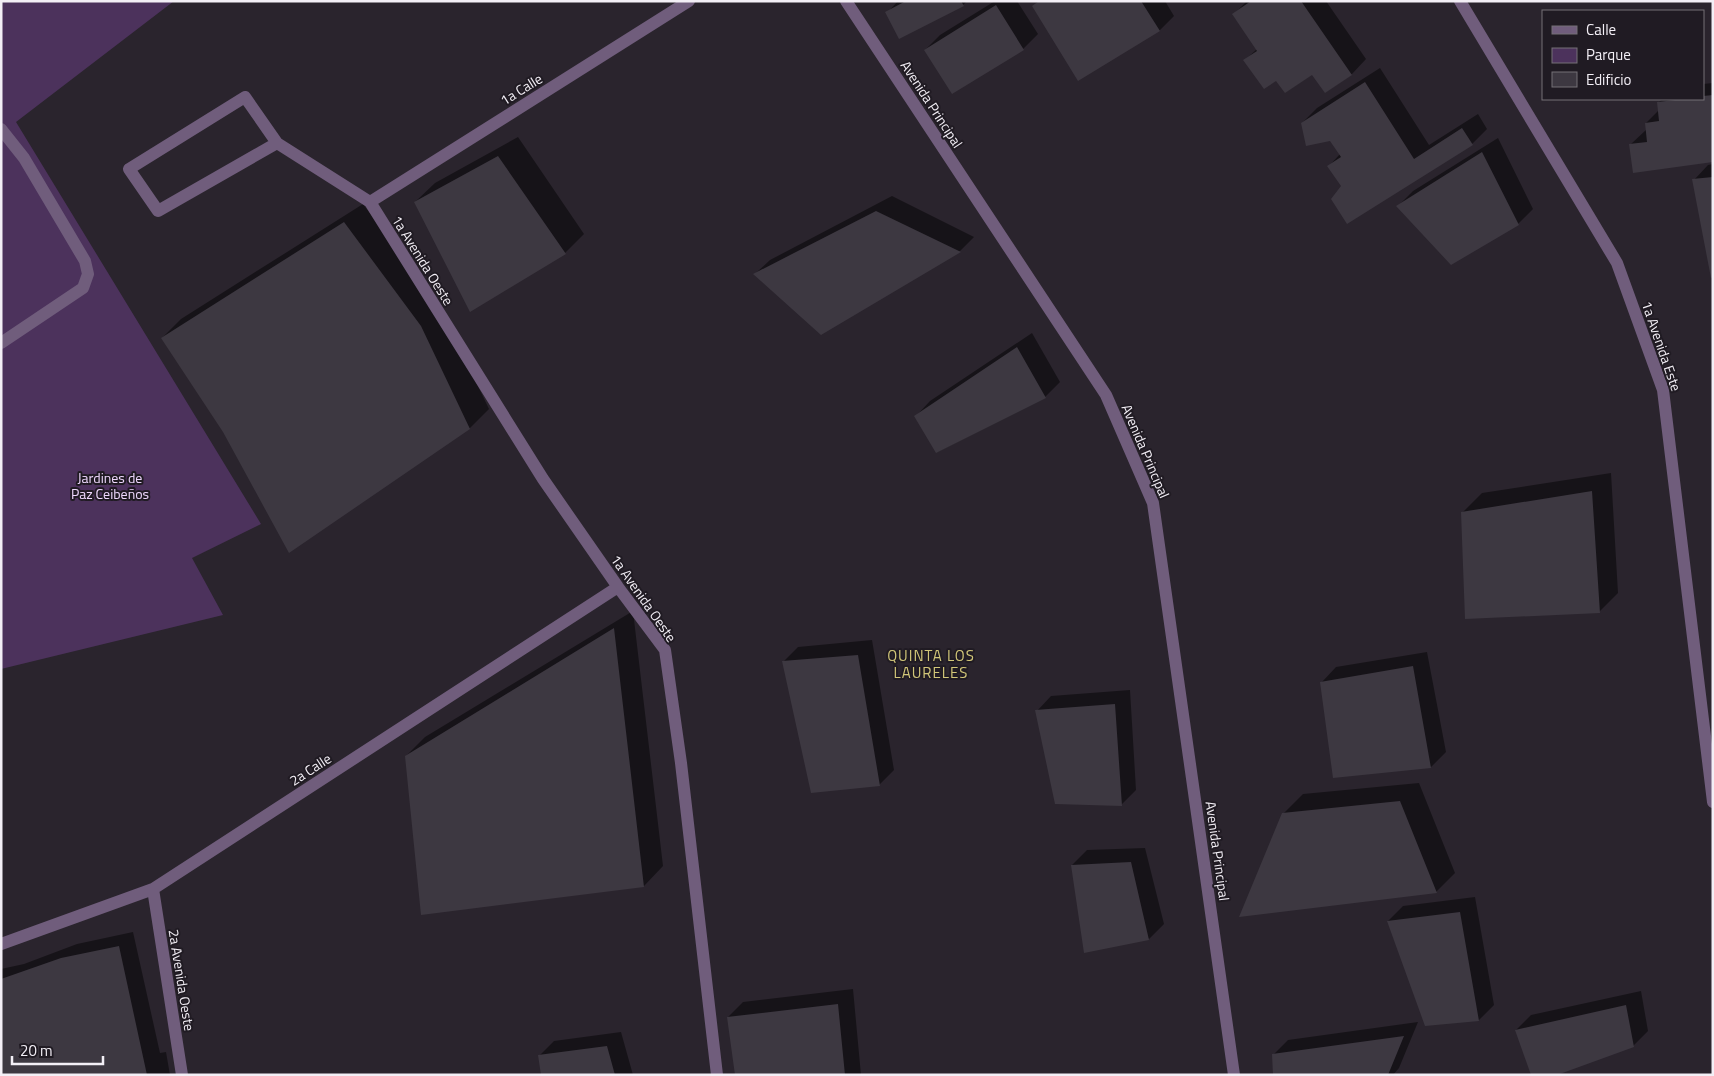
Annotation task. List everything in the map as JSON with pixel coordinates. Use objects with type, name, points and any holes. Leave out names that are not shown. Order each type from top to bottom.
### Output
[{"type":"street","name":"1a Calle","points":[[370,202],[689,1]]},
{"type":"street","name":"Avenida Principal","points":[[846,1],[1106,395],[1153,503],[1234,1075]]},
{"type":"street","name":"1a Avenida Este","points":[[1460,1],[1617,263],[1663,390],[1713,802]]},
{"type":"street","points":[[277,143],[158,210],[128,169],[245,97],[277,143],[370,202]]},
{"type":"street","points":[[1,129],[24,158],[85,261],[88,274],[83,288],[1,343]]},
{"type":"street","name":"1a Avenida Oeste","points":[[370,202],[543,479],[618,587],[665,650],[681,763],[717,1075]]},
{"type":"street","name":"2a Calle","points":[[1,944],[153,889],[618,587]]},
{"type":"street","name":"2a Avenida Oeste","points":[[153,889],[182,1075]]},
{"type":"green space","name":"Jardines de Paz Ceibeños","points":[[1,1],[174,1],[16,122],[261,524],[192,558],[223,615],[1,669]]},
{"type":"building","points":[[904,1],[961,1],[964,6],[899,39],[885,12]]},
{"type":"building","points":[[1039,1],[1141,1],[1160,31],[1078,81],[1032,6]]},
{"type":"building","points":[[1251,1],[1301,1],[1352,75],[1325,93],[1312,75],[1285,93],[1276,81],[1264,89],[1243,60],[1257,51],[1232,14]]},
{"type":"building","points":[[996,5],[1024,50],[952,94],[924,50]]},
{"type":"building","points":[[1365,82],[1414,159],[1462,128],[1473,145],[1347,224],[1331,199],[1341,186],[1327,166],[1341,157],[1330,141],[1306,146],[1301,123]]},
{"type":"building","points":[[1713,95],[1713,162],[1633,173],[1629,144],[1647,142],[1645,123],[1659,121],[1657,102],[1704,100],[1704,96]]},
{"type":"building","points":[[1482,152],[1519,225],[1451,265],[1396,206]]},
{"type":"building","points":[[498,156],[566,254],[470,312],[414,202]]},
{"type":"building","points":[[1713,177],[1713,277],[1711,278],[1692,179]]},
{"type":"building","points":[[876,211],[961,252],[821,335],[753,274]]},
{"type":"building","points":[[344,222],[421,326],[470,429],[289,553],[223,432],[161,338]]},
{"type":"building","points":[[1017,347],[1046,398],[936,453],[914,416]]},
{"type":"building","points":[[1592,491],[1600,613],[1465,619],[1461,512]]},
{"type":"building","points":[[614,628],[644,887],[421,915],[405,756]]},
{"type":"building","points":[[858,655],[880,786],[811,793],[782,661]]},
{"type":"building","points":[[1413,666],[1431,768],[1333,778],[1320,682]]},
{"type":"building","points":[[1115,704],[1122,806],[1055,804],[1035,710]]},
{"type":"building","points":[[1400,801],[1437,893],[1239,917],[1282,813]]},
{"type":"building","points":[[1131,862],[1149,940],[1084,953],[1071,865]]},
{"type":"building","points":[[1460,912],[1479,1021],[1425,1026],[1387,921]]},
{"type":"building","points":[[119,946],[147,1075],[1,1075],[1,979],[61,958]]},
{"type":"building","points":[[838,1004],[845,1075],[735,1075],[727,1017]]},
{"type":"building","points":[[1626,1005],[1634,1047],[1557,1075],[1531,1075],[1515,1030]]},
{"type":"building","points":[[1404,1036],[1388,1075],[1273,1075],[1272,1054]]},
{"type":"building","points":[[607,1046],[615,1075],[541,1075],[538,1055]]},
{"type":"district","name":"QUINTA LOS LAURELES","points":[[931,664]]}]
